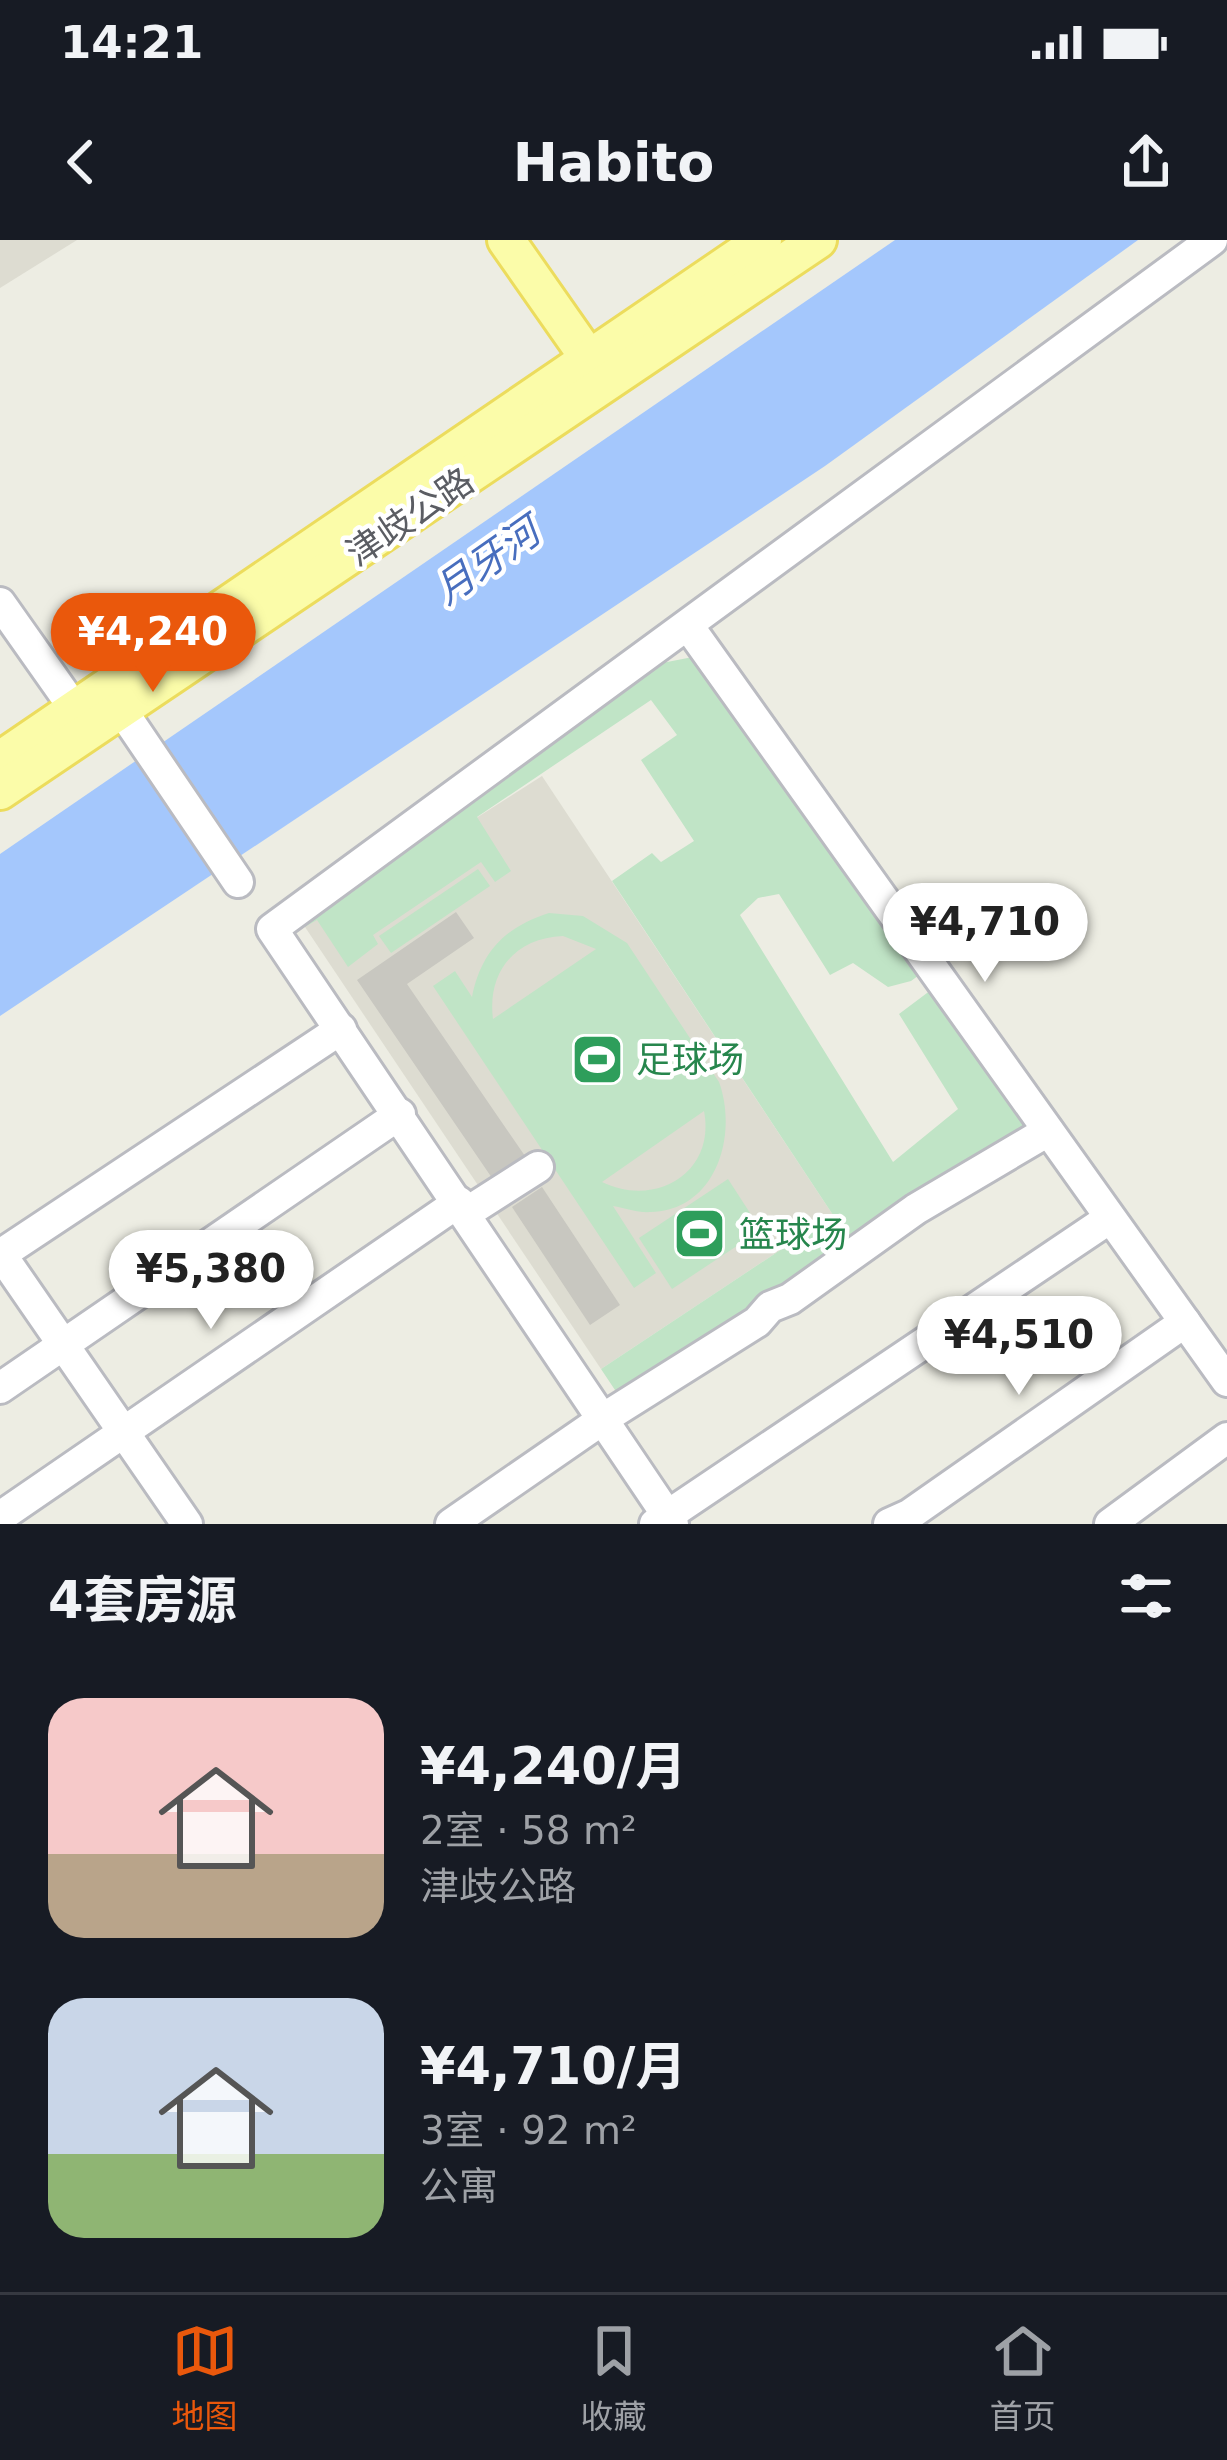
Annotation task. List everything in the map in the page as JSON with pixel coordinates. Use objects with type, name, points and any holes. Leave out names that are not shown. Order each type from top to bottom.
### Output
[{"type":"main road","points":[[506,240],[605,368]]},
{"type":"main road","points":[[524,240],[605,368]]},
{"type":"main road","name":"津歧公路","points":[[605,368],[764,240]]},
{"type":"main road","name":"津歧公路","points":[[0,791],[114,698],[605,368],[818,240]]},
{"type":"main road","name":"津歧公路","points":[[0,760],[82,720]]},
{"type":"street","points":[[1110,1217],[665,1522],[463,1208],[272,929],[1212,240]]},
{"type":"street","points":[[0,603],[82,720]]},
{"type":"street","points":[[689,627],[1227,1382]]},
{"type":"street","points":[[114,698],[238,882]]},
{"type":"street","points":[[188,1524],[0,1254],[341,1028]]},
{"type":"street","points":[[0,1388],[400,1114]]},
{"type":"street","points":[[451,1524],[758,1322],[770,1307],[790,1299],[916,1209],[1048,1130]]},
{"type":"street","points":[[0,1516],[463,1208],[538,1167]]},
{"type":"street","points":[[889,1524],[909,1515],[1185,1322]]},
{"type":"street","points":[[1110,1524],[1227,1438]]},
{"type":"shaded area","points":[[0,240],[77,240],[0,288]]},
{"type":"shaded area","points":[[542,776],[833,1215],[601,1369],[305,927]]},
{"type":"green space","points":[[708,654],[926,970],[911,981],[888,987],[853,963],[830,975],[779,894],[758,898],[740,915],[893,1162],[958,1109],[899,1014],[935,987],[1031,1127],[621,1399],[601,1369],[833,1215],[612,881],[652,853],[661,862],[694,841],[641,760],[677,735],[651,700],[477,817],[511,871],[495,882],[481,862],[373,935],[378,944],[348,967],[317,920],[305,927],[298,918],[657,664]]},
{"type":"green space","points":[[478,869],[490,886],[391,953],[379,936]]},
{"type":"green space","points":[[549,913],[583,916],[627,943],[719,1082],[724,1102],[723,1145],[707,1184],[674,1208],[646,1212],[613,1206],[656,1273],[634,1288],[433,986],[455,971],[472,997],[497,943]],"holes":[[[563,936],[596,949],[493,1019],[495,986],[508,961],[531,943]],[[704,1111],[701,1152],[677,1179],[642,1191],[602,1182]]]},
{"type":"green space","name":"篮球场","points":[[728,1179],[761,1230],[672,1289],[639,1238]]},
{"type":"water","name":"月牙河","points":[[895,240],[1138,240],[825,466],[0,1016],[0,854]]},
{"type":"building","points":[[456,912],[474,938],[407,984],[525,1156],[492,1178],[357,980]]},
{"type":"building","points":[[542,1187],[620,1305],[590,1325],[512,1207]]},
{"type":"place","name":"足球场","points":[[597,1059]]},
{"type":"place","name":"篮球场","points":[[700,1234]]}]
